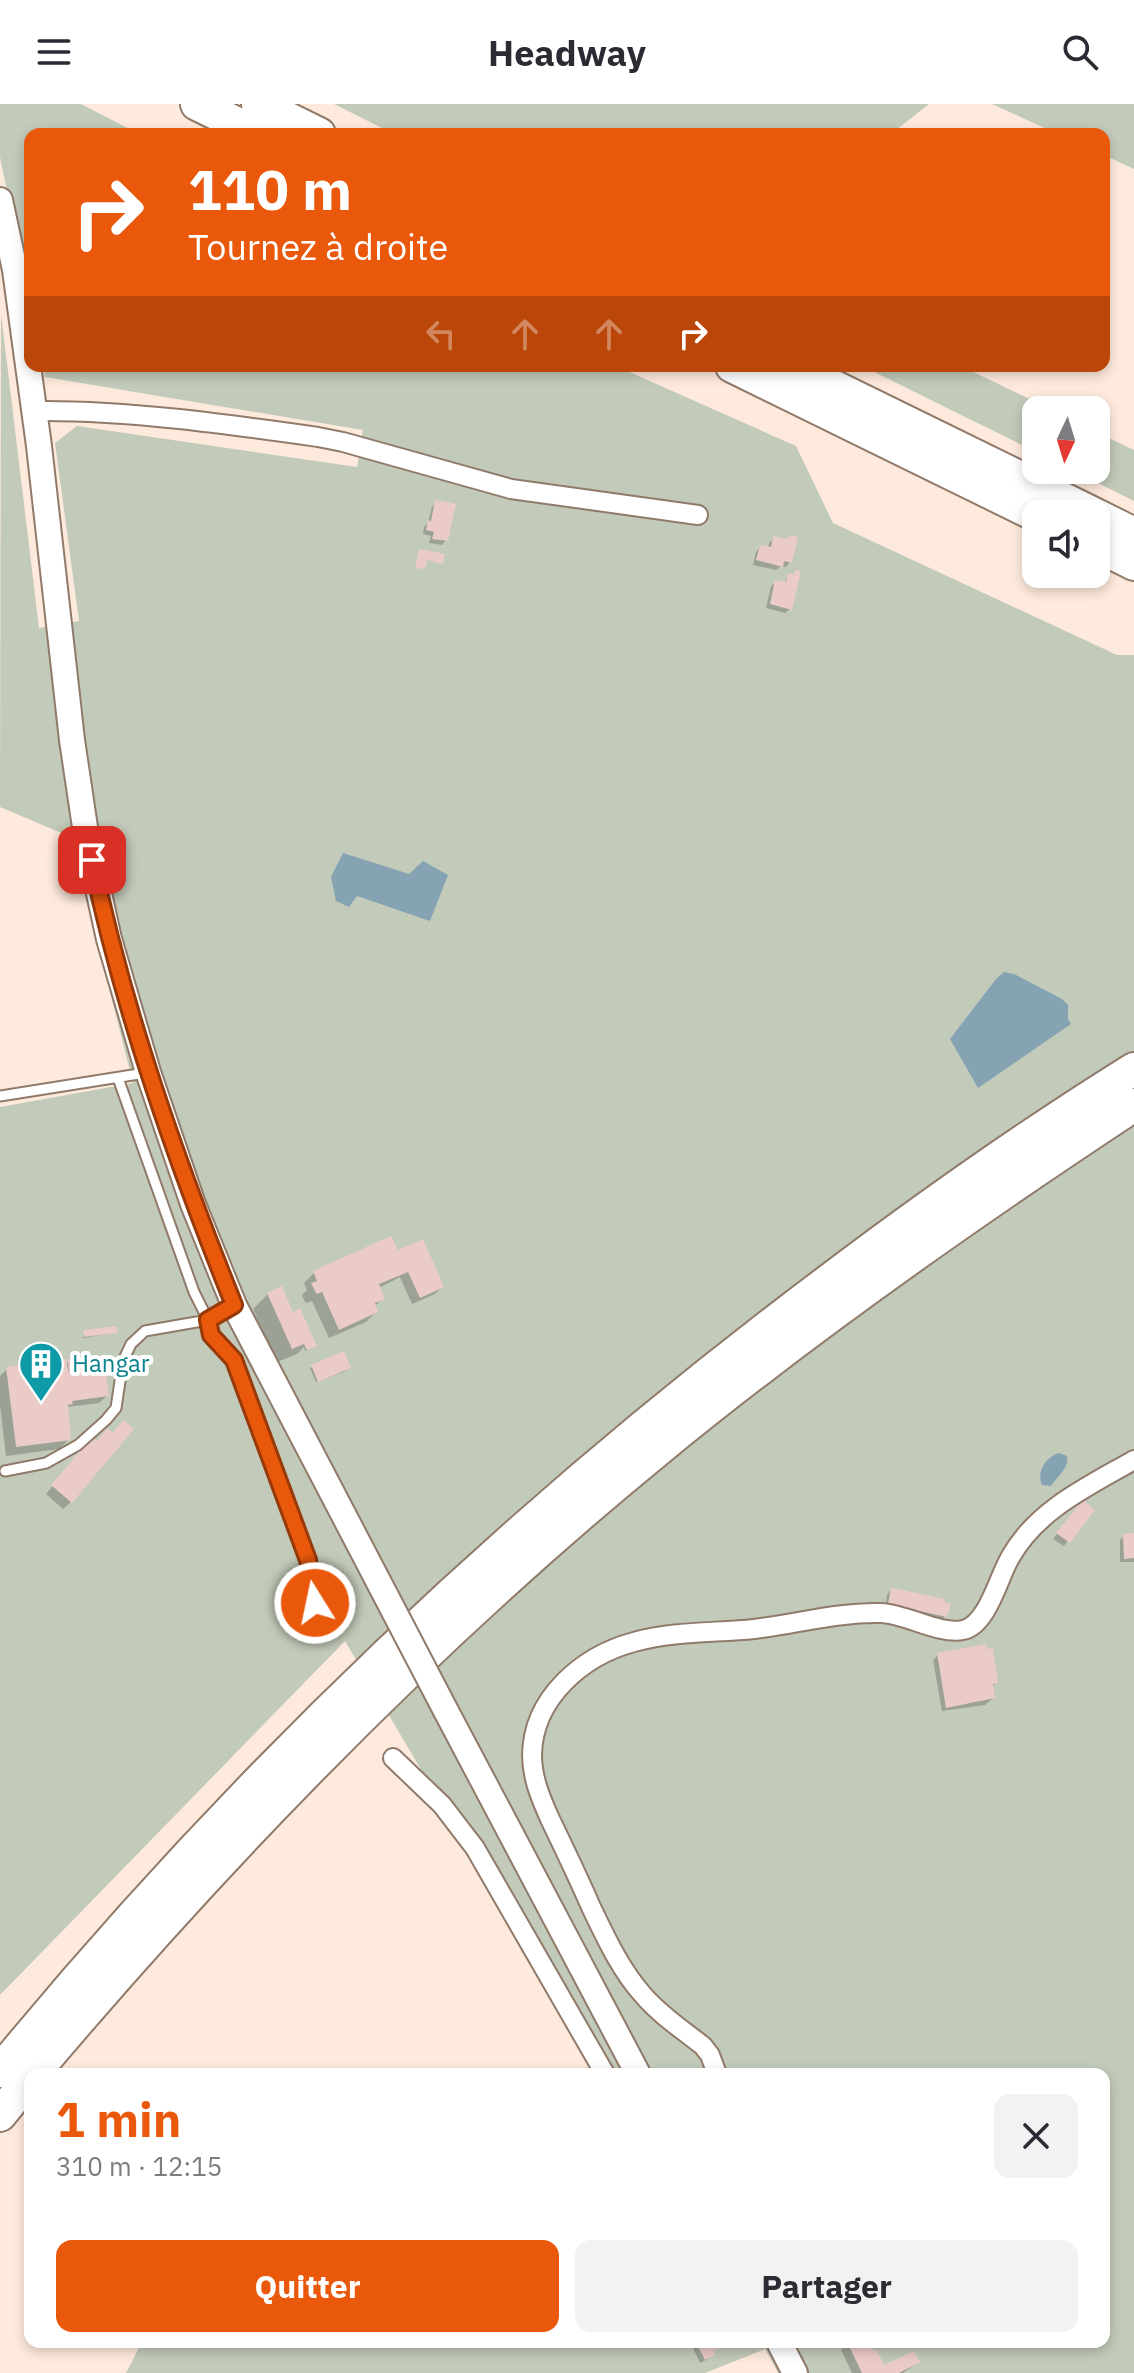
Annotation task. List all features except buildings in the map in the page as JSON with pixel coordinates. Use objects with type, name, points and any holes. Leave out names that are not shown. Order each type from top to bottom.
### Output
[{"type":"highway","points":[[197,104],[246,128]]},
{"type":"highway","points":[[258,104],[307,128]]},
{"type":"highway","points":[[744,372],[1022,508]]},
{"type":"highway","points":[[804,372],[1064,500]]},
{"type":"highway","points":[[1110,522],[1134,534]]},
{"type":"highway","points":[[1110,552],[1134,564]]},
{"type":"highway","points":[[0,2071],[103,1950],[244,1797],[395,1646],[549,1507],[703,1377],[845,1268],[978,1172],[1134,1069]]},
{"type":"highway","points":[[39,2068],[133,1958],[265,1814],[412,1669],[578,1518],[686,1427],[863,1293],[1134,1105]]},
{"type":"highway","points":[[0,2115],[24,2086]]},
{"type":"street","points":[[0,200],[8,272],[24,354]]},
{"type":"street","points":[[27,372],[35,411],[72,740],[86,834],[109,939],[148,1072],[193,1204],[234,1305],[635,2068]]},
{"type":"street","points":[[35,411],[66,410],[145,417],[318,437],[511,489],[698,515]]},
{"type":"street","points":[[715,2068],[703,2046],[645,1998],[618,1962],[539,1795],[532,1755],[535,1736],[539,1719],[556,1689],[593,1659],[633,1642],[658,1637],[867,1614],[899,1616],[951,1630],[972,1627],[986,1609],[1011,1555],[1045,1516],[1064,1501],[1134,1460]]},
{"type":"street","points":[[393,1758],[442,1805],[475,1848],[602,2068]]},
{"type":"street","points":[[782,2348],[795,2373]]},
{"type":"lane","points":[[0,1096],[148,1072]]},
{"type":"lane","points":[[118,1078],[211,1335],[234,1360],[308,1560],[315,1603]]},
{"type":"lane","points":[[5,1471],[46,1463],[78,1445],[106,1420],[116,1408],[123,1361],[131,1344],[145,1331],[208,1320],[234,1305]]},
{"type":"green space","points":[[0,104],[81,104],[127,128],[24,128],[24,274],[0,157]]},
{"type":"green space","points":[[334,104],[929,104],[899,128],[382,128]]},
{"type":"green space","points":[[992,104],[1134,104],[1134,169],[1110,158],[1110,128],[1045,128]]},
{"type":"green space","points":[[1,314],[39,628],[79,621],[55,443],[77,426],[357,467],[363,430],[45,377],[44,372],[630,372],[796,446],[833,523],[1117,655],[1134,655],[1134,2373],[778,2373],[765,2349],[705,2373],[126,2373],[139,2348],[1110,2348],[1110,2068],[597,2068],[345,1641],[0,1995],[0,1107],[133,1083],[71,837],[0,807]]},
{"type":"green space","points":[[874,372],[973,372],[1023,396],[1022,445]]},
{"type":"green space","points":[[1110,439],[1134,450],[1134,501],[1100,484],[1110,484]]},
{"type":"water","points":[[343,853],[409,874],[423,861],[448,875],[430,921],[357,896],[349,907],[336,901],[331,877]]},
{"type":"water","points":[[1004,972],[1014,974],[1062,999],[1068,1005],[1071,1024],[978,1088],[950,1039]]},
{"type":"water","points":[[1059,1453],[1067,1456],[1065,1468],[1051,1486],[1042,1485],[1040,1475],[1043,1465]]},
{"type":"place","name":"Hangar","points":[[41,1403]]},
{"type":"route","points":[[92,860],[109,939],[148,1072],[193,1204],[234,1305],[208,1320],[211,1335],[234,1360],[308,1560],[315,1603]]}]
